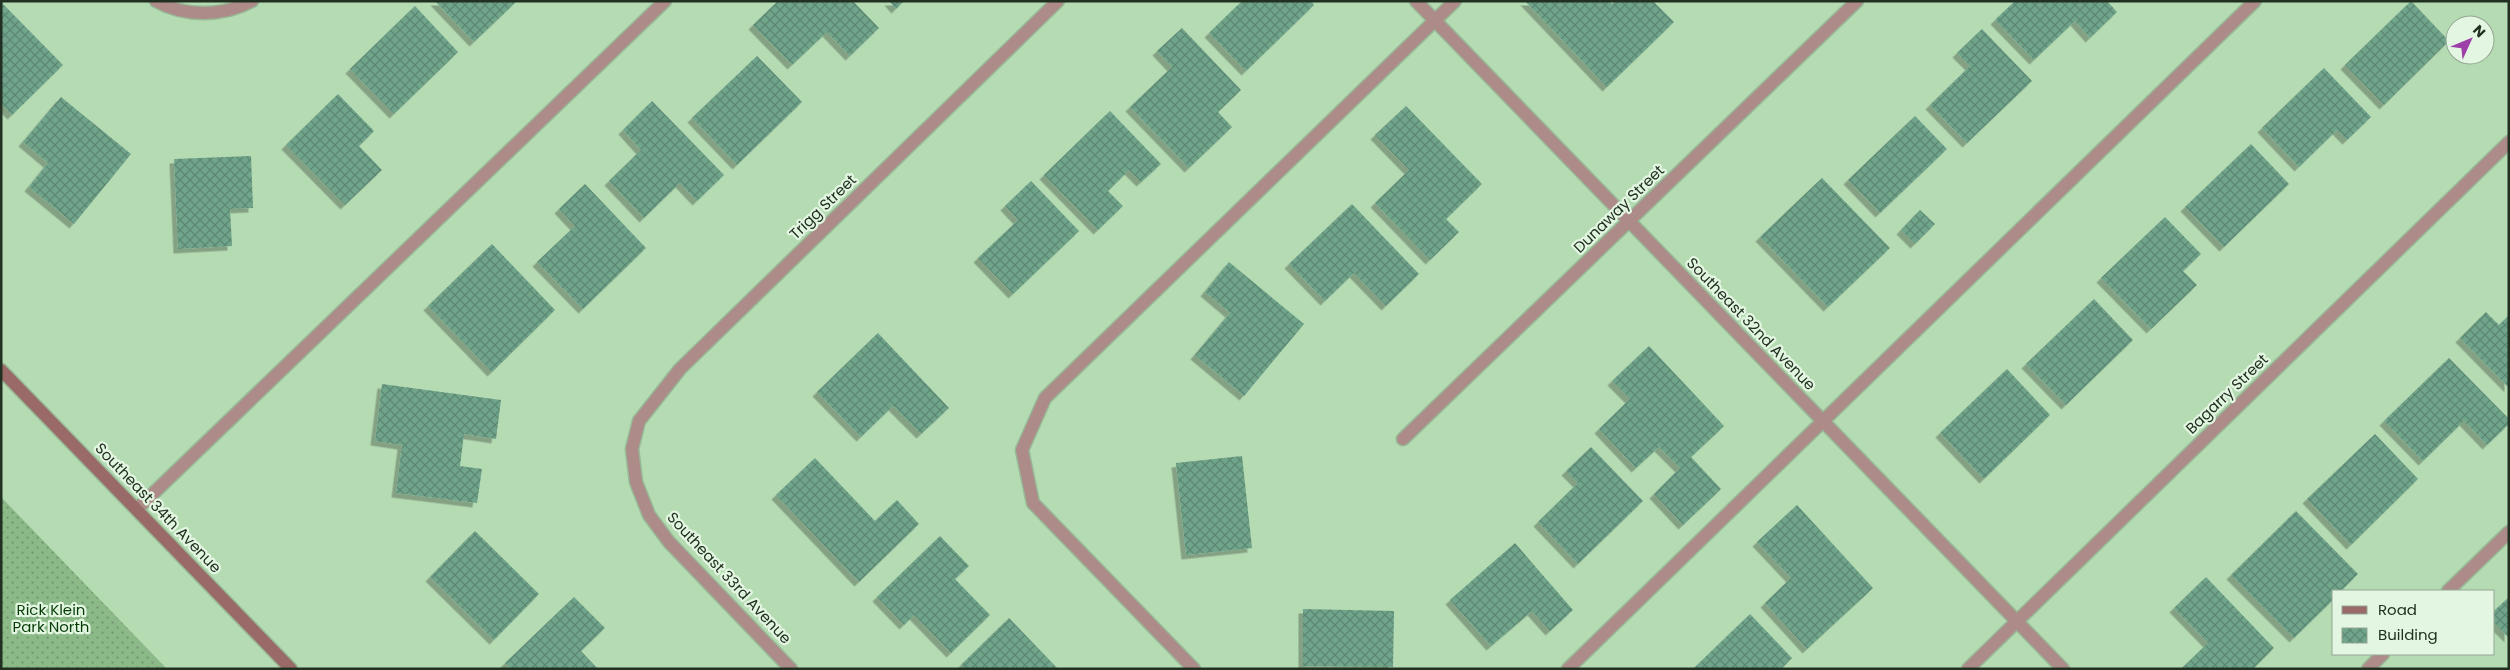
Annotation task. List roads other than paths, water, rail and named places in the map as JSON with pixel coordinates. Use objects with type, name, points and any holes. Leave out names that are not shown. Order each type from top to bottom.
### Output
[{"type":"main road","name":"Southeast 34th Avenue","points":[[1,370],[291,669]]},
{"type":"street","points":[[156,1],[170,9],[204,14],[252,1]]},
{"type":"street","points":[[137,509],[666,1]]},
{"type":"street","name":"Trigg Street","points":[[632,449],[639,421],[680,369],[1058,1]]},
{"type":"street","name":"Southeast 32nd Avenue","points":[[1416,1],[2063,669]]},
{"type":"street","points":[[1194,669],[1033,503],[1022,450],[1044,398],[1455,1]]},
{"type":"street","name":"Dunaway Street","points":[[1403,440],[1857,1]]},
{"type":"street","points":[[1568,669],[2255,1]]},
{"type":"street","name":"Bagarry Street","points":[[1968,669],[2509,142]]},
{"type":"street","name":"Southeast 33rd Avenue","points":[[632,449],[636,482],[654,522],[669,542],[791,669]]},
{"type":"street","points":[[2449,590],[2509,532]]},
{"type":"street","points":[[2368,669],[2382,655]]},
{"type":"park label","name":"Rick Klein Park North","points":[[51,618]]}]
